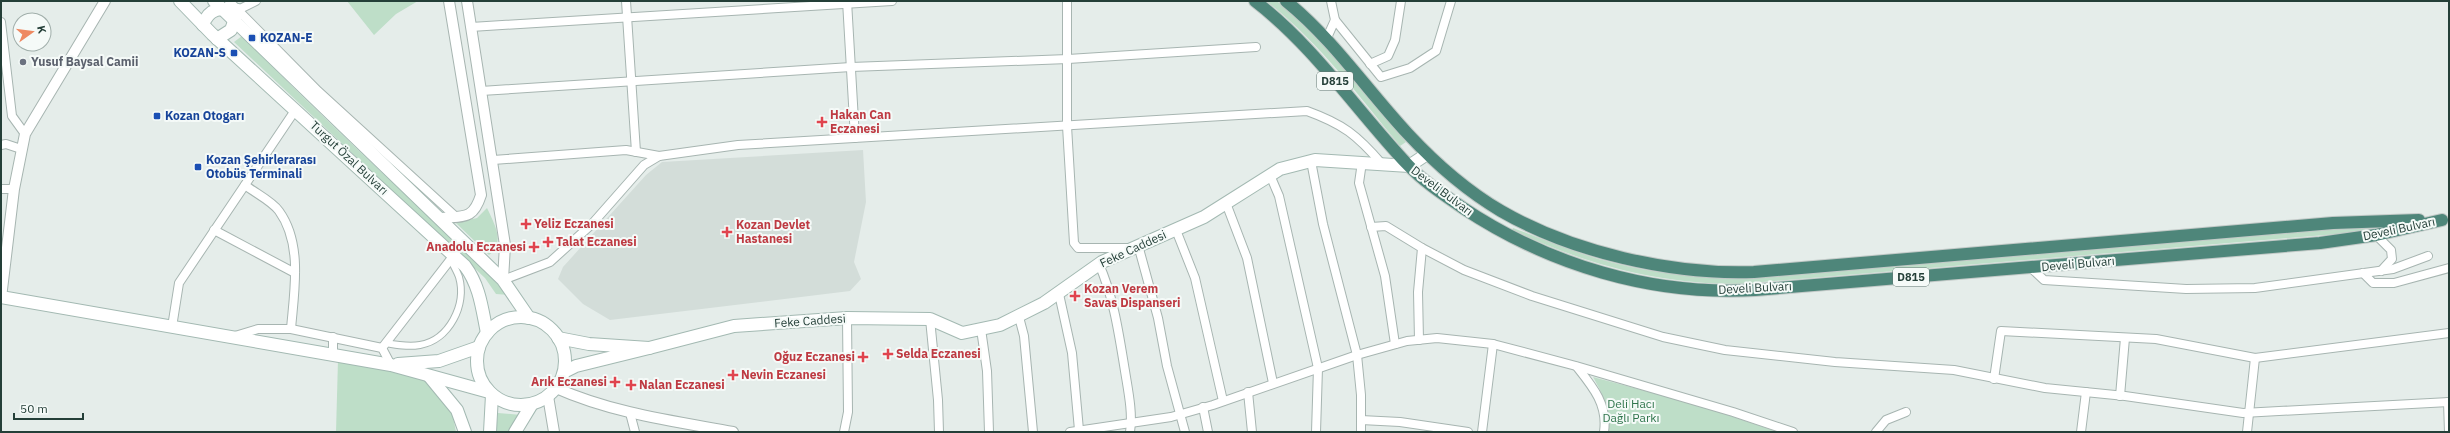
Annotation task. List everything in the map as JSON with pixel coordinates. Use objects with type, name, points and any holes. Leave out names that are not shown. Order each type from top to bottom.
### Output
[{"type":"highway","name":"Develi Bulvarı","points":[[1255,1],[1289,29],[1409,166],[1445,196],[1509,236],[1546,253],[1583,267],[1640,282],[1706,290],[1741,291],[2312,244],[2376,235],[2442,220],[2333,223],[1754,272],[1714,271],[1634,260],[1594,249],[1546,232],[1514,218],[1481,198],[1427,154],[1326,40],[1286,1]]},
{"type":"main road","name":"Turgut Özal Bulvarı","points":[[180,1],[217,39],[296,109],[473,276],[478,291],[487,333]]},
{"type":"main road","name":"Turgut Özal Bulvarı","points":[[222,3],[237,14],[319,104],[441,218],[503,280],[529,318]]},
{"type":"main road","points":[[203,25],[208,13],[222,3]]},
{"type":"main road","points":[[217,39],[228,33],[237,14]]},
{"type":"main road","points":[[1409,166],[1427,154]]},
{"type":"main road","name":"Feke Caddesi","points":[[564,372],[576,366],[734,326],[847,318],[930,319],[962,333],[981,330],[1019,317],[1059,294],[1100,264],[1135,246],[1176,230],[1226,203],[1270,175],[1292,165],[1311,161],[1362,162],[1409,166]]},
{"type":"main road","points":[[1,297],[391,364],[490,393],[511,404],[532,404]]},
{"type":"main road","points":[[490,432],[490,393],[478,371],[479,347],[487,333],[506,320],[529,318],[546,325],[558,338],[563,349],[564,372],[552,392],[532,404],[514,432]]},
{"type":"main road","points":[[558,338],[589,344],[649,348]]},
{"type":"main road","points":[[391,364],[439,361],[479,347]]},
{"type":"main road","points":[[429,376],[457,410],[465,432]]},
{"type":"street","points":[[1,297],[14,189],[25,134],[105,1]]},
{"type":"street","points":[[237,14],[256,1]]},
{"type":"street","points":[[441,218],[467,216],[476,210],[481,195],[449,1]]},
{"type":"street","points":[[467,1],[493,160],[505,245],[503,280],[550,262],[592,224],[644,165],[659,156]]},
{"type":"street","points":[[626,1],[636,152]]},
{"type":"street","points":[[471,27],[892,1]]},
{"type":"street","points":[[1068,1],[1067,126],[1074,243],[1078,248],[1135,246],[1158,318],[1167,366],[1182,413],[1185,432]]},
{"type":"street","points":[[1331,1],[1335,20],[1381,77],[1410,68],[1436,51],[1451,1]]},
{"type":"street","points":[[1370,64],[1388,56],[1395,40],[1401,1]]},
{"type":"street","points":[[847,3],[855,138]]},
{"type":"street","name":"Turgut Özal Bulvarı","points":[[237,14],[318,91],[456,217]]},
{"type":"street","points":[[1326,40],[1335,20]]},
{"type":"street","points":[[1,22],[12,116],[25,134]]},
{"type":"street","points":[[481,91],[851,67],[1068,59],[1256,47]]},
{"type":"street","points":[[172,327],[179,283],[296,109]]},
{"type":"street","points":[[493,160],[626,150],[659,156],[738,146],[1306,111],[1331,120],[1362,140],[1382,164]]},
{"type":"street","points":[[1,145],[6,144],[21,149]]},
{"type":"street","points":[[1311,161],[1323,224],[1357,355],[1361,432]]},
{"type":"street","points":[[1362,162],[1359,183],[1385,276],[1395,344]]},
{"type":"street","points":[[1270,175],[1279,196],[1318,368],[1316,432]]},
{"type":"street","points":[[245,185],[279,211],[288,228],[294,252],[295,273],[291,329]]},
{"type":"street","points":[[1,189],[14,189]]},
{"type":"street","points":[[1226,203],[1247,258],[1273,383]]},
{"type":"street","points":[[1371,227],[1386,226],[1422,248],[1464,270],[1532,296],[1663,336],[1724,350],[1770,356],[1954,370],[1994,379],[2248,414],[2448,402],[2449,432]]},
{"type":"street","points":[[214,230],[295,273]]},
{"type":"street","points":[[1176,230],[1195,278],[1222,401]]},
{"type":"street","points":[[2376,235],[2391,250],[2392,259],[2381,271]]},
{"type":"street","points":[[1419,340],[1418,292],[1422,248]]},
{"type":"street","points":[[2030,268],[2044,280],[2186,289],[2255,288],[2393,269],[2428,256]]},
{"type":"street","points":[[384,345],[453,258]]},
{"type":"street","points":[[233,337],[258,329],[291,329],[384,345],[420,345],[440,336],[455,317],[460,291],[459,277],[453,258]]},
{"type":"street","points":[[1100,264],[1108,284],[1118,330],[1131,428]]},
{"type":"street","points":[[2363,274],[2373,283],[2394,283],[2449,268]]},
{"type":"street","points":[[1059,294],[1072,353],[1079,430]]},
{"type":"street","points":[[1019,317],[1024,336],[1033,432]]},
{"type":"street","points":[[844,432],[848,412],[847,318]]},
{"type":"street","points":[[930,319],[938,400],[939,432]]},
{"type":"street","points":[[981,330],[987,371],[989,432]]},
{"type":"street","points":[[1994,379],[2001,331],[2156,339],[2255,358],[2449,333]]},
{"type":"street","points":[[333,337],[333,355]]},
{"type":"street","points":[[1070,432],[1079,430],[1131,428],[1222,401],[1357,355],[1395,344],[1437,338],[1493,344],[1576,366],[1733,412],[1793,432]]},
{"type":"street","points":[[2120,396],[2125,338]]},
{"type":"street","points":[[1482,432],[1493,344]]},
{"type":"street","points":[[384,345],[391,364]]},
{"type":"street","points":[[2247,432],[2255,358]]},
{"type":"street","points":[[1576,366],[1594,388],[1602,403],[1606,420],[1604,432]]},
{"type":"street","points":[[554,432],[552,392],[630,413],[729,432]]},
{"type":"street","points":[[1248,392],[1252,432]]},
{"type":"street","points":[[2081,432],[2086,392]]},
{"type":"street","points":[[1203,407],[1208,432]]},
{"type":"street","points":[[1876,432],[1886,420],[1906,412]]},
{"type":"street","points":[[630,413],[635,432]]},
{"type":"street","points":[[1361,420],[1400,422],[1468,432]]},
{"type":"shaded area","name":"Kozan Devlet Hastanesi","points":[[863,150],[866,202],[854,262],[861,279],[850,291],[610,320],[583,304],[558,279],[563,267],[646,175],[662,162]]},
{"type":"green space","points":[[347,1],[418,1],[396,14],[374,35]]},
{"type":"green space","points":[[1266,1],[1277,1],[1321,41],[1406,142],[1400,146],[1337,69],[1303,33]]},
{"type":"green space","points":[[242,36],[342,134],[511,295],[496,294],[485,278],[234,42]]},
{"type":"green space","points":[[487,208],[495,226],[498,239],[497,245],[489,255],[456,223],[477,218]]},
{"type":"green space","points":[[2354,227],[2371,228],[2361,232],[1739,284],[1679,280],[1622,270],[1566,253],[1512,230],[1513,228],[1601,260],[1674,274],[1735,279]]},
{"type":"green space","points":[[338,360],[427,379],[451,407],[456,432],[336,432]]},
{"type":"green space","name":"Deli Hacı Dağlı Parkı","points":[[1593,377],[1698,405],[1778,432],[1608,432],[1608,410]]},
{"type":"green space","points":[[498,413],[521,415],[511,432],[496,432]]},
{"type":"place","name":"KOZAN-E","points":[[252,38]]},
{"type":"place","name":"KOZAN-S","points":[[234,53]]},
{"type":"place","name":"Yusuf Baysal Camii","points":[[23,62]]},
{"type":"place","name":"Kozan Otogarı","points":[[157,116]]},
{"type":"place","name":"Hakan Can Eczanesi","points":[[822,122]]},
{"type":"place","name":"Kozan Şehirlerarası Otobüs Terminali","points":[[198,167]]},
{"type":"place","name":"Yeliz Eczanesi","points":[[526,224]]},
{"type":"place","name":"Kozan Devlet Hastanesi","points":[[727,232]]},
{"type":"place","name":"Talat Eczanesi","points":[[548,242]]},
{"type":"place","name":"Anadolu Eczanesi","points":[[534,247]]},
{"type":"place","name":"Kozan Verem Savas Dispanseri","points":[[1075,296]]},
{"type":"place","name":"Selda Eczanesi","points":[[888,354]]},
{"type":"place","name":"Oğuz Eczanesi","points":[[863,357]]},
{"type":"place","name":"Nevin Eczanesi","points":[[733,375]]},
{"type":"place","name":"Arık Eczanesi","points":[[615,382]]},
{"type":"place","name":"Nalan Eczanesi","points":[[631,385]]}]
